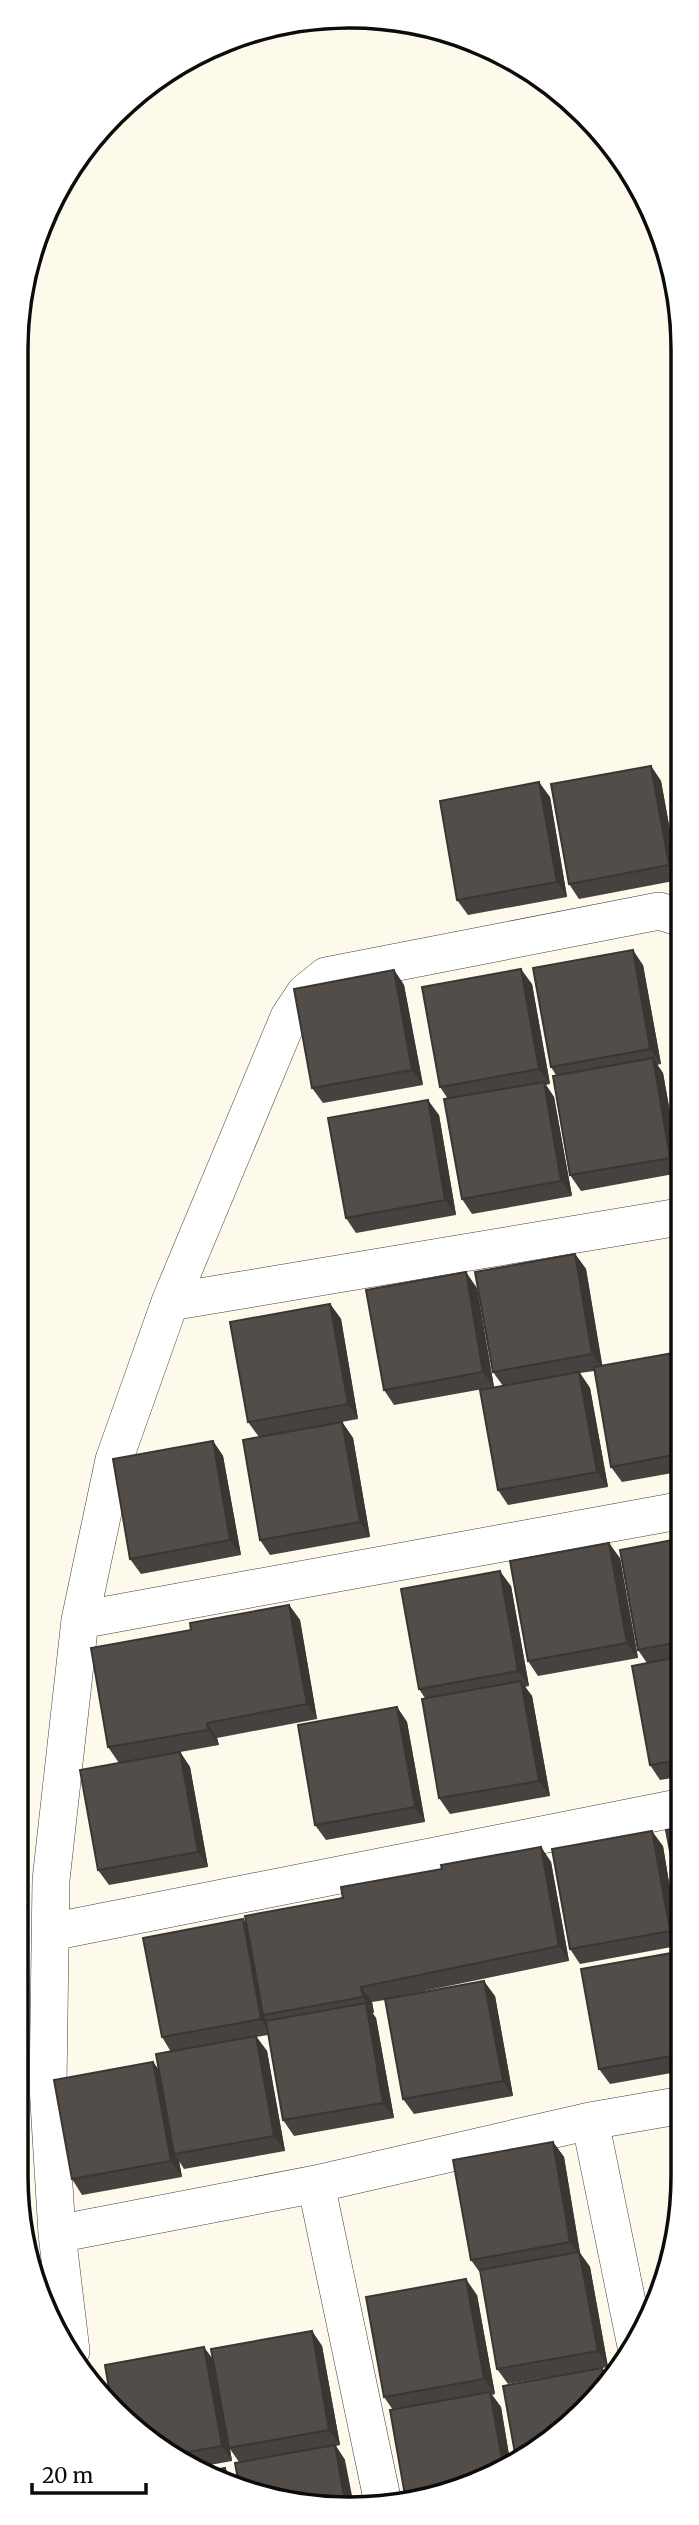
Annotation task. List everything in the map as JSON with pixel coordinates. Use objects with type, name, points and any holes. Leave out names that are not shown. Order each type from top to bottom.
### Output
[{"type":"street","points":[[69,2332],[57,2234],[48,2086],[51,1880],[80,1620],[114,1460],[170,1302],[289,1017],[305,993],[326,976],[659,911],[671,914]]},
{"type":"street","points":[[170,1302],[671,1218]]},
{"type":"street","points":[[80,1620],[671,1512]]},
{"type":"street","points":[[51,1932],[671,1809]]},
{"type":"street","points":[[57,2234],[316,2184],[590,2121],[671,2107]]},
{"type":"street","points":[[590,2121],[632,2328]]},
{"type":"street","points":[[316,2184],[381,2495]]},
{"type":"building","points":[[651,766],[669,865],[569,884],[551,784]]},
{"type":"building","points":[[539,782],[557,882],[457,900],[440,801]]},
{"type":"building","points":[[633,950],[650,1049],[551,1067],[533,968]]},
{"type":"building","points":[[521,969],[539,1069],[440,1087],[422,987]]},
{"type":"building","points":[[394,970],[412,1070],[312,1088],[294,989]]},
{"type":"building","points":[[653,1058],[670,1158],[570,1175],[553,1076]]},
{"type":"building","points":[[544,1082],[561,1181],[462,1199],[444,1099]]},
{"type":"building","points":[[428,1100],[445,1200],[346,1218],[328,1118]]},
{"type":"building","points":[[575,1254],[592,1354],[493,1372],[475,1272]]},
{"type":"building","points":[[466,1272],[483,1372],[384,1390],[366,1290]]},
{"type":"building","points":[[330,1304],[348,1404],[248,1422],[230,1322]]},
{"type":"building","points":[[671,1353],[671,1455],[611,1467],[594,1367]]},
{"type":"building","points":[[579,1372],[597,1472],[498,1490],[480,1390]]},
{"type":"building","points":[[342,1422],[360,1522],[260,1540],[243,1440]]},
{"type":"building","points":[[213,1441],[230,1540],[130,1559],[113,1459]]},
{"type":"building","points":[[671,1540],[671,1643],[638,1650],[620,1550]]},
{"type":"building","points":[[609,1543],[627,1643],[528,1661],[510,1561]]},
{"type":"building","points":[[500,1571],[518,1671],[419,1689],[401,1589]]},
{"type":"building","points":[[289,1605],[307,1704],[207,1723],[208,1730],[108,1747],[91,1648],[191,1630],[190,1623]]},
{"type":"building","points":[[671,1658],[671,1761],[650,1765],[632,1666]]},
{"type":"building","points":[[521,1681],[539,1781],[439,1798],[422,1699]]},
{"type":"building","points":[[397,1707],[415,1807],[315,1825],[298,1725]]},
{"type":"building","points":[[180,1752],[198,1852],[98,1870],[80,1770]]},
{"type":"building","points":[[671,1829],[671,1856],[666,1830]]},
{"type":"building","points":[[652,1831],[670,1931],[570,1949],[552,1849]]},
{"type":"building","points":[[541,1847],[559,1946],[361,1987],[363,1997],[263,2015],[245,1916],[343,1898],[341,1887],[442,1869],[441,1865]]},
{"type":"building","points":[[243,1919],[261,2019],[162,2037],[143,1938]]},
{"type":"building","points":[[671,1953],[671,2056],[599,2069],[581,1969]]},
{"type":"building","points":[[484,1981],[503,2081],[403,2099],[385,1999]]},
{"type":"building","points":[[366,2003],[383,2103],[283,2120],[266,2021]]},
{"type":"building","points":[[256,2036],[274,2136],[174,2154],[156,2054]]},
{"type":"building","points":[[153,2062],[171,2161],[72,2179],[54,2080]]},
{"type":"building","points":[[553,2142],[570,2242],[471,2260],[453,2160]]},
{"type":"building","points":[[579,2252],[598,2351],[497,2369],[480,2270]]},
{"type":"building","points":[[466,2279],[484,2379],[384,2397],[366,2297]]},
{"type":"building","points":[[312,2331],[329,2430],[229,2448],[211,2349]]},
{"type":"building","points":[[204,2347],[222,2446],[186,2452],[171,2443],[122,2403],[109,2388],[105,2365]]},
{"type":"building","points":[[602,2368],[603,2373],[577,2403],[545,2431],[515,2451],[503,2386]]},
{"type":"building","points":[[490,2392],[502,2459],[453,2480],[404,2492],[390,2410]]},
{"type":"building","points":[[335,2445],[344,2497],[287,2491],[246,2480],[238,2477],[235,2463]]}]
